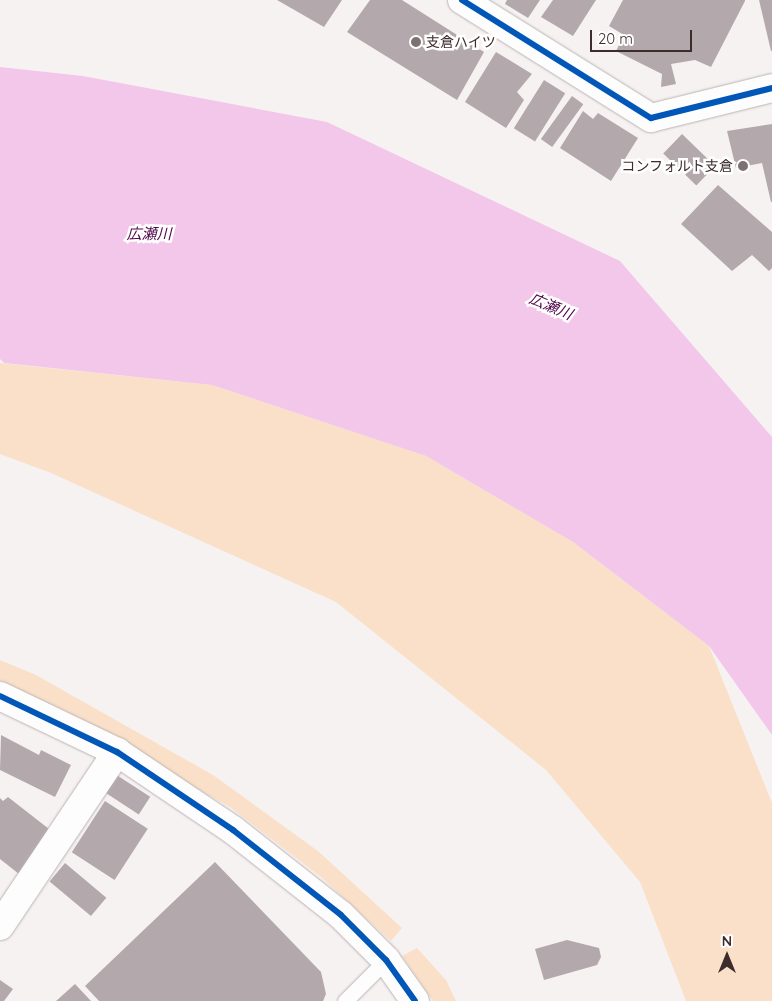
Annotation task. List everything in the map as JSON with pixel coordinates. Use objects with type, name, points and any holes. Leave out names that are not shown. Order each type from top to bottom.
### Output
[{"type":"street","points":[[462,0],[651,118],[772,88]]},
{"type":"street","points":[[0,696],[117,752],[241,836],[341,915],[386,960],[415,1001]]},
{"type":"street","points":[[0,926],[117,752]]},
{"type":"lane","points":[[345,1001],[386,960]]},
{"type":"shaded area","points":[[0,363],[212,385],[426,456],[573,542],[709,646],[772,803],[772,1001],[686,1001],[640,882],[546,770],[336,602],[51,473],[0,454]]},
{"type":"shaded area","points":[[0,660],[36,675],[213,775],[318,851],[402,928],[391,941],[321,877],[230,807],[0,681]]},
{"type":"shaded area","points":[[417,948],[446,980],[456,1001],[433,1001],[402,956]]},
{"type":"water","name":"広瀬川","points":[[0,67],[83,76],[327,122],[620,261],[772,437],[772,735],[709,646],[573,542],[426,456],[212,385],[4,363],[0,359]]},
{"type":"building","points":[[277,0],[342,0],[324,27]]},
{"type":"building","name":"支倉ハイツ","points":[[370,0],[402,0],[484,52],[457,100],[347,32]]},
{"type":"building","points":[[507,0],[540,0],[528,18],[505,4]]},
{"type":"building","points":[[553,0],[596,0],[573,36],[541,17]]},
{"type":"building","points":[[623,0],[745,1],[711,67],[695,60],[671,64],[676,84],[661,87],[662,74],[616,51],[624,35],[609,26]]},
{"type":"building","points":[[759,0],[772,0],[772,51],[771,51]]},
{"type":"building","points":[[496,52],[532,74],[517,92],[524,100],[506,128],[465,102]]},
{"type":"building","points":[[544,80],[565,93],[535,142],[514,128]]},
{"type":"building","points":[[572,96],[583,104],[552,147],[541,139]]},
{"type":"building","points":[[583,111],[593,119],[598,113],[638,138],[611,181],[560,148]]},
{"type":"building","name":"コンフォルト支倉","points":[[772,124],[771,202],[762,163],[736,168],[727,131]]},
{"type":"building","points":[[682,134],[715,166],[696,185],[663,153]]},
{"type":"building","points":[[718,185],[772,232],[772,268],[769,271],[752,255],[732,271],[681,224]]},
{"type":"building","points":[[1,735],[39,755],[41,750],[71,765],[55,797],[0,770]]},
{"type":"building","points":[[115,774],[150,797],[139,814],[104,792]]},
{"type":"building","points":[[8,797],[49,829],[19,874],[0,859],[0,798],[3,801]]},
{"type":"building","points":[[105,801],[148,829],[115,880],[72,852]]},
{"type":"building","points":[[215,862],[321,972],[326,994],[323,1001],[99,1001],[85,986]]},
{"type":"building","points":[[65,863],[106,898],[91,916],[50,881]]},
{"type":"building","points":[[567,940],[599,948],[601,957],[597,965],[544,980],[535,949]]},
{"type":"building","points":[[0,980],[13,989],[4,1001],[0,1001]]},
{"type":"building","points":[[75,984],[91,1001],[56,1001]]},
{"type":"cycle path","points":[[462,0],[651,118],[772,88]]},
{"type":"cycle path","points":[[0,696],[117,752],[233,830],[341,915],[386,960],[415,1001]]},
{"type":"place","name":"支倉ハイツ","points":[[416,42]]},
{"type":"place","name":"コンフォルト支倉","points":[[743,166]]}]
